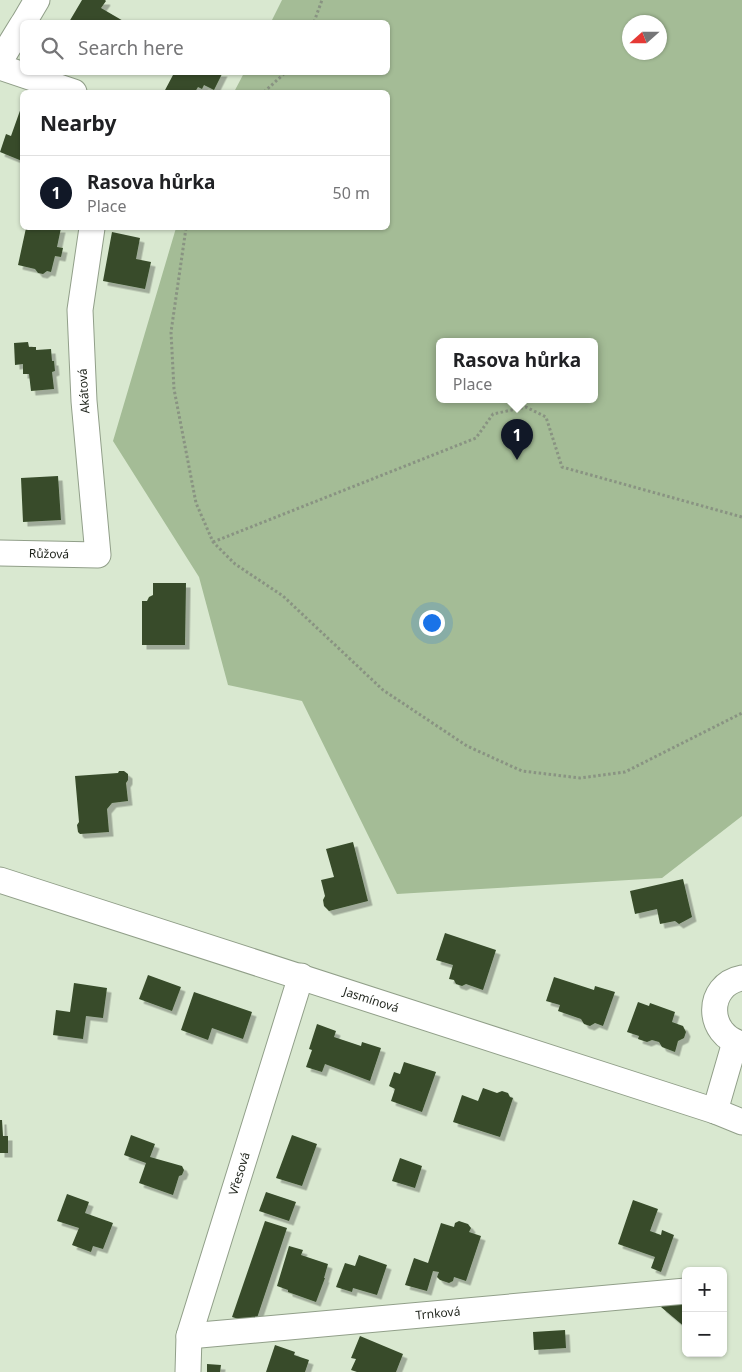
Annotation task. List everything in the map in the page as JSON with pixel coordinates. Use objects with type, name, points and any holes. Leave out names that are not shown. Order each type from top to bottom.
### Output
[{"type":"street","points":[[25,20],[37,0]]},
{"type":"street","points":[[0,61],[20,29]]},
{"type":"street","points":[[0,66],[20,73]]},
{"type":"street","points":[[26,75],[68,90]]},
{"type":"street","name":"Akátová","points":[[92,230],[80,310],[84,401],[98,555]]},
{"type":"street","name":"Růžová","points":[[0,554],[98,555]]},
{"type":"street","name":"Jasmínová","points":[[0,880],[715,1111],[742,1122]]},
{"type":"street","name":"Vřesová","points":[[188,1372],[189,1336],[301,976]]},
{"type":"street","points":[[715,1111],[738,1043],[725,1036],[718,1027],[715,1005],[719,994],[726,985],[742,978]]},
{"type":"street","name":"Trnková","points":[[189,1336],[682,1291]]},
{"type":"path","points":[[315,20],[322,0]]},
{"type":"path","points":[[266,90],[283,75]]},
{"type":"path","points":[[186,230],[171,332],[174,390],[196,503],[213,542],[235,564],[282,596],[383,690],[467,746],[522,771],[580,778],[626,772],[742,713]]},
{"type":"path","points":[[213,542],[476,438],[493,414],[526,407],[546,417],[562,467],[742,516]]},
{"type":"green space","points":[[282,0],[742,0],[742,816],[662,878],[397,894],[302,701],[228,685],[199,577],[113,441],[175,230],[390,230],[390,90],[235,90],[243,75],[390,75],[390,20],[272,20]]},
{"type":"building","points":[[82,0],[105,0],[101,8],[122,20],[70,20]]},
{"type":"building","points":[[173,75],[222,75],[214,90],[204,85],[202,89],[198,87],[196,90],[165,90]]},
{"type":"building","points":[[20,111],[20,160],[0,152],[6,134],[11,136]]},
{"type":"building","points":[[26,230],[61,230],[57,247],[63,248],[61,257],[55,256],[51,272],[38,273],[35,269],[18,265]]},
{"type":"building","points":[[112,232],[140,238],[136,259],[151,262],[145,289],[103,281]]},
{"type":"building","points":[[28,342],[29,347],[36,347],[36,350],[51,349],[55,371],[52,372],[54,389],[31,391],[29,374],[23,374],[23,364],[15,365],[14,343]]},
{"type":"building","points":[[58,476],[61,520],[23,522],[21,478]]},
{"type":"building","points":[[153,583],[186,583],[185,645],[142,645],[142,601],[147,601],[153,595]]},
{"type":"building","points":[[119,771],[124,771],[128,774],[126,783],[128,801],[112,803],[107,809],[109,832],[80,834],[77,825],[79,822],[75,776],[118,773]]},
{"type":"building","points":[[353,842],[368,901],[329,911],[324,906],[323,900],[325,896],[321,880],[334,877],[326,849]]},
{"type":"building","points":[[683,879],[692,917],[679,924],[675,921],[660,924],[657,909],[635,914],[630,891]]},
{"type":"building","points":[[445,933],[496,950],[483,990],[466,984],[462,986],[456,984],[454,980],[449,979],[453,965],[436,960]]},
{"type":"building","points":[[148,975],[181,987],[172,1011],[139,999]]},
{"type":"building","points":[[554,977],[594,990],[595,986],[615,992],[603,1026],[595,1023],[590,1026],[584,1024],[581,1019],[558,1011],[560,1005],[546,1001]]},
{"type":"building","points":[[74,983],[107,988],[103,1018],[86,1016],[83,1039],[53,1035],[56,1010],[70,1012]]},
{"type":"building","points":[[194,992],[252,1012],[243,1039],[212,1028],[208,1040],[181,1030]]},
{"type":"building","points":[[638,1002],[649,1006],[650,1003],[675,1012],[672,1022],[683,1026],[686,1032],[684,1038],[678,1041],[675,1052],[662,1047],[659,1042],[652,1040],[647,1042],[638,1039],[639,1036],[627,1032]]},
{"type":"building","points":[[317,1024],[336,1031],[334,1037],[361,1046],[362,1042],[381,1048],[370,1081],[325,1064],[322,1072],[306,1067],[312,1050],[309,1049]]},
{"type":"building","points":[[404,1062],[436,1072],[422,1112],[391,1101],[395,1089],[389,1086],[394,1072],[400,1074]]},
{"type":"building","points":[[483,1088],[497,1093],[502,1091],[508,1093],[513,1098],[500,1137],[453,1122],[462,1095],[478,1101]]},
{"type":"building","points":[[0,1120],[2,1120],[3,1136],[8,1136],[8,1153],[0,1153]]},
{"type":"building","points":[[131,1135],[155,1144],[150,1157],[182,1166],[184,1170],[182,1175],[179,1176],[173,1195],[139,1183],[146,1163],[124,1155]]},
{"type":"building","points":[[292,1135],[317,1144],[302,1186],[276,1178]]},
{"type":"building","points":[[400,1158],[422,1166],[415,1188],[392,1181]]},
{"type":"building","points":[[266,1192],[296,1202],[289,1221],[259,1211]]},
{"type":"building","points":[[67,1194],[89,1202],[85,1213],[113,1223],[103,1249],[93,1246],[91,1252],[72,1245],[79,1228],[57,1221]]},
{"type":"building","points":[[633,1200],[658,1209],[650,1231],[661,1235],[662,1230],[674,1235],[661,1272],[651,1268],[655,1257],[618,1244]]},
{"type":"building","points":[[265,1221],[287,1228],[255,1324],[232,1317]]},
{"type":"building","points":[[459,1221],[468,1224],[471,1228],[469,1232],[481,1236],[466,1281],[454,1277],[453,1281],[449,1283],[440,1280],[437,1277],[439,1272],[433,1271],[427,1291],[405,1285],[414,1258],[428,1263],[441,1223],[454,1227],[455,1223]]},
{"type":"building","points":[[289,1246],[303,1250],[301,1255],[328,1264],[316,1302],[277,1286]]},
{"type":"building","points":[[359,1255],[387,1265],[377,1295],[353,1288],[352,1292],[336,1287],[345,1263],[355,1266]]},
{"type":"building","points":[[682,1303],[682,1325],[661,1307],[663,1305]]},
{"type":"building","points":[[565,1330],[566,1348],[534,1350],[533,1332]]},
{"type":"building","points":[[360,1336],[403,1354],[396,1372],[357,1372],[351,1370],[356,1359],[351,1358]]},
{"type":"building","points":[[275,1345],[295,1352],[294,1355],[309,1360],[305,1372],[266,1372]]},
{"type":"building","points":[[207,1364],[221,1365],[220,1372],[207,1372]]},
{"type":"place","name":"Rasova hůrka","points":[[517,460]]}]
